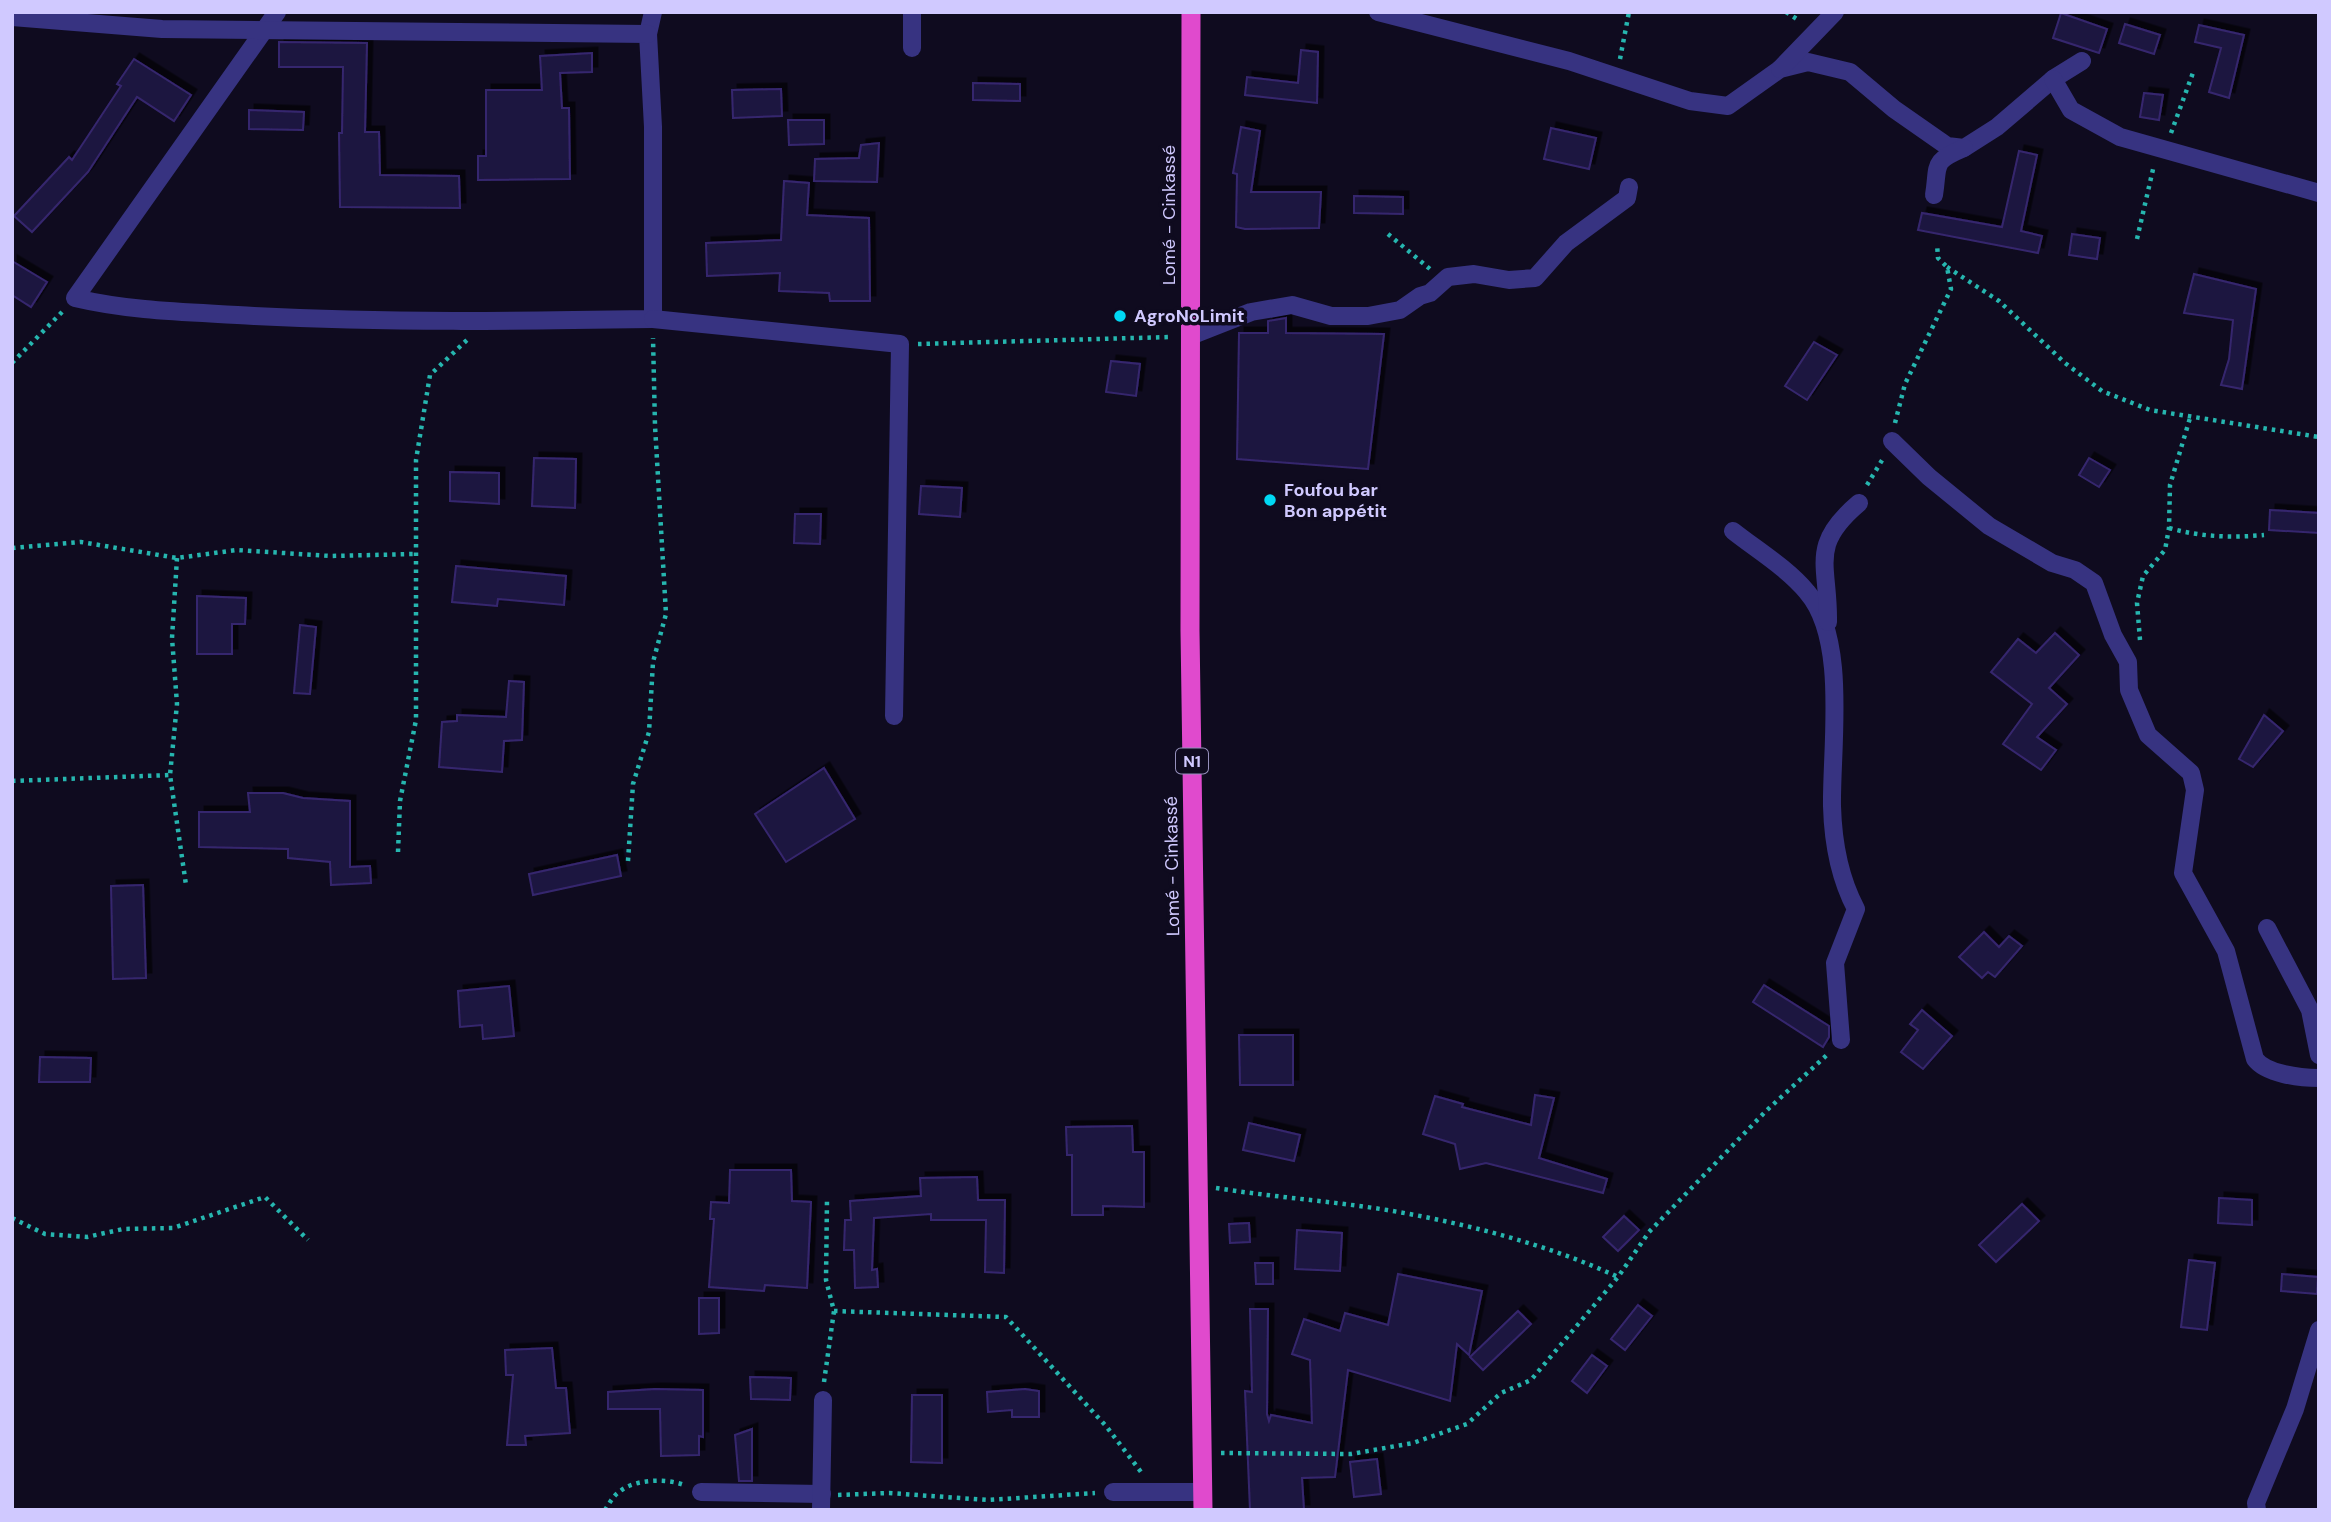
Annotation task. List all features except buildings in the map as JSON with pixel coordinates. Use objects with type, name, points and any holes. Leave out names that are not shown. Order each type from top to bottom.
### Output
[{"type":"highway","name":"Lomé - Cinkassé","points":[[1191,12],[1190,631],[1203,1501]]},
{"type":"street","points":[[277,12],[75,298],[121,309],[300,318],[487,321],[653,319],[900,344],[894,716]]},
{"type":"street","points":[[653,12],[648,34],[653,127],[653,319]]},
{"type":"street","points":[[912,12],[912,48]]},
{"type":"street","points":[[1378,12],[1512,45],[1690,101],[1728,106],[1780,69],[1835,12]]},
{"type":"street","points":[[12,17],[162,29],[263,32],[648,34]]},
{"type":"street","points":[[1936,166],[1943,157],[1964,148],[1997,127],[2053,79],[2082,61]]},
{"type":"street","points":[[1780,69],[1808,62],[1850,72],[1947,146],[1964,148]]},
{"type":"street","points":[[2053,79],[2071,110],[2120,137],[2319,193]]},
{"type":"street","points":[[1922,128],[1936,166],[1934,195]]},
{"type":"street","points":[[1190,336],[1251,312],[1292,305],[1331,316],[1379,314],[1400,310],[1448,277],[1474,274],[1509,280],[1535,278],[1566,243],[1627,198],[1629,187]]},
{"type":"street","points":[[1892,441],[1929,477],[1989,526],[2052,563],[2074,570],[2094,583],[2113,635],[2128,662],[2129,690],[2148,735],[2191,773],[2195,790],[2183,873],[2226,951],[2255,1059],[2260,1066],[2306,1078],[2319,1078]]},
{"type":"street","points":[[1841,1040],[1835,963],[1856,909],[1843,884],[1832,806],[1834,695],[1827,639],[1825,547],[1835,524],[1859,503]]},
{"type":"street","points":[[1732,531],[1807,592],[1820,612],[1827,639]]},
{"type":"street","points":[[2267,928],[2309,1010],[2319,1055]]},
{"type":"street","points":[[2257,1510],[2256,1503],[2295,1409],[2319,1330]]},
{"type":"street","points":[[701,1492],[821,1502],[823,1400]]},
{"type":"street","points":[[1113,1492],[1156,1492],[1203,1501]]},
{"type":"path","points":[[1618,77],[1629,12]]},
{"type":"path","points":[[1388,234],[1444,282]]},
{"type":"path","points":[[1937,244],[1938,258],[1947,267],[1999,301],[2065,363],[2102,391],[2150,410],[2319,437]]},
{"type":"path","points":[[1859,503],[1850,496],[1854,488],[1864,490],[1892,441],[1905,384],[1951,289],[1947,267]]},
{"type":"path","points":[[12,363],[75,298]]},
{"type":"path","points":[[628,861],[633,784],[649,732],[653,662],[666,614],[655,426],[653,319]]},
{"type":"path","points":[[398,852],[400,801],[416,720],[416,460],[430,375],[487,321]]},
{"type":"path","points":[[900,344],[1190,336]]},
{"type":"path","points":[[2128,662],[2140,640],[2137,603],[2143,576],[2165,550],[2169,528],[2170,485],[2190,418]]},
{"type":"path","points":[[2169,528],[2194,535],[2232,538],[2264,536]]},
{"type":"path","points":[[12,548],[48,547],[81,542],[177,558],[237,550],[330,556],[414,554]]},
{"type":"path","points":[[177,558],[172,638],[177,704],[170,775],[186,885]]},
{"type":"path","points":[[12,781],[170,775]]},
{"type":"path","points":[[1202,1453],[1351,1454],[1413,1443],[1467,1424],[1500,1393],[1531,1380],[1618,1277],[1649,1232],[1841,1040]]},
{"type":"path","points":[[1198,1185],[1385,1210],[1442,1221],[1580,1260],[1618,1277]]},
{"type":"path","points":[[12,1218],[45,1234],[87,1237],[123,1229],[173,1228],[265,1197],[308,1240]]},
{"type":"path","points":[[823,1400],[834,1311],[826,1280],[827,1199]]},
{"type":"path","points":[[834,1311],[1006,1317],[1106,1426],[1156,1492]]},
{"type":"path","points":[[605,1510],[619,1491],[644,1482],[674,1481],[701,1492]]},
{"type":"path","points":[[821,1502],[889,1493],[988,1500],[1113,1492]]},
{"type":"place","name":"AgroNoLimit","points":[[1120,316]]},
{"type":"place","name":"Foufou bar Bon appétit","points":[[1270,500]]}]
